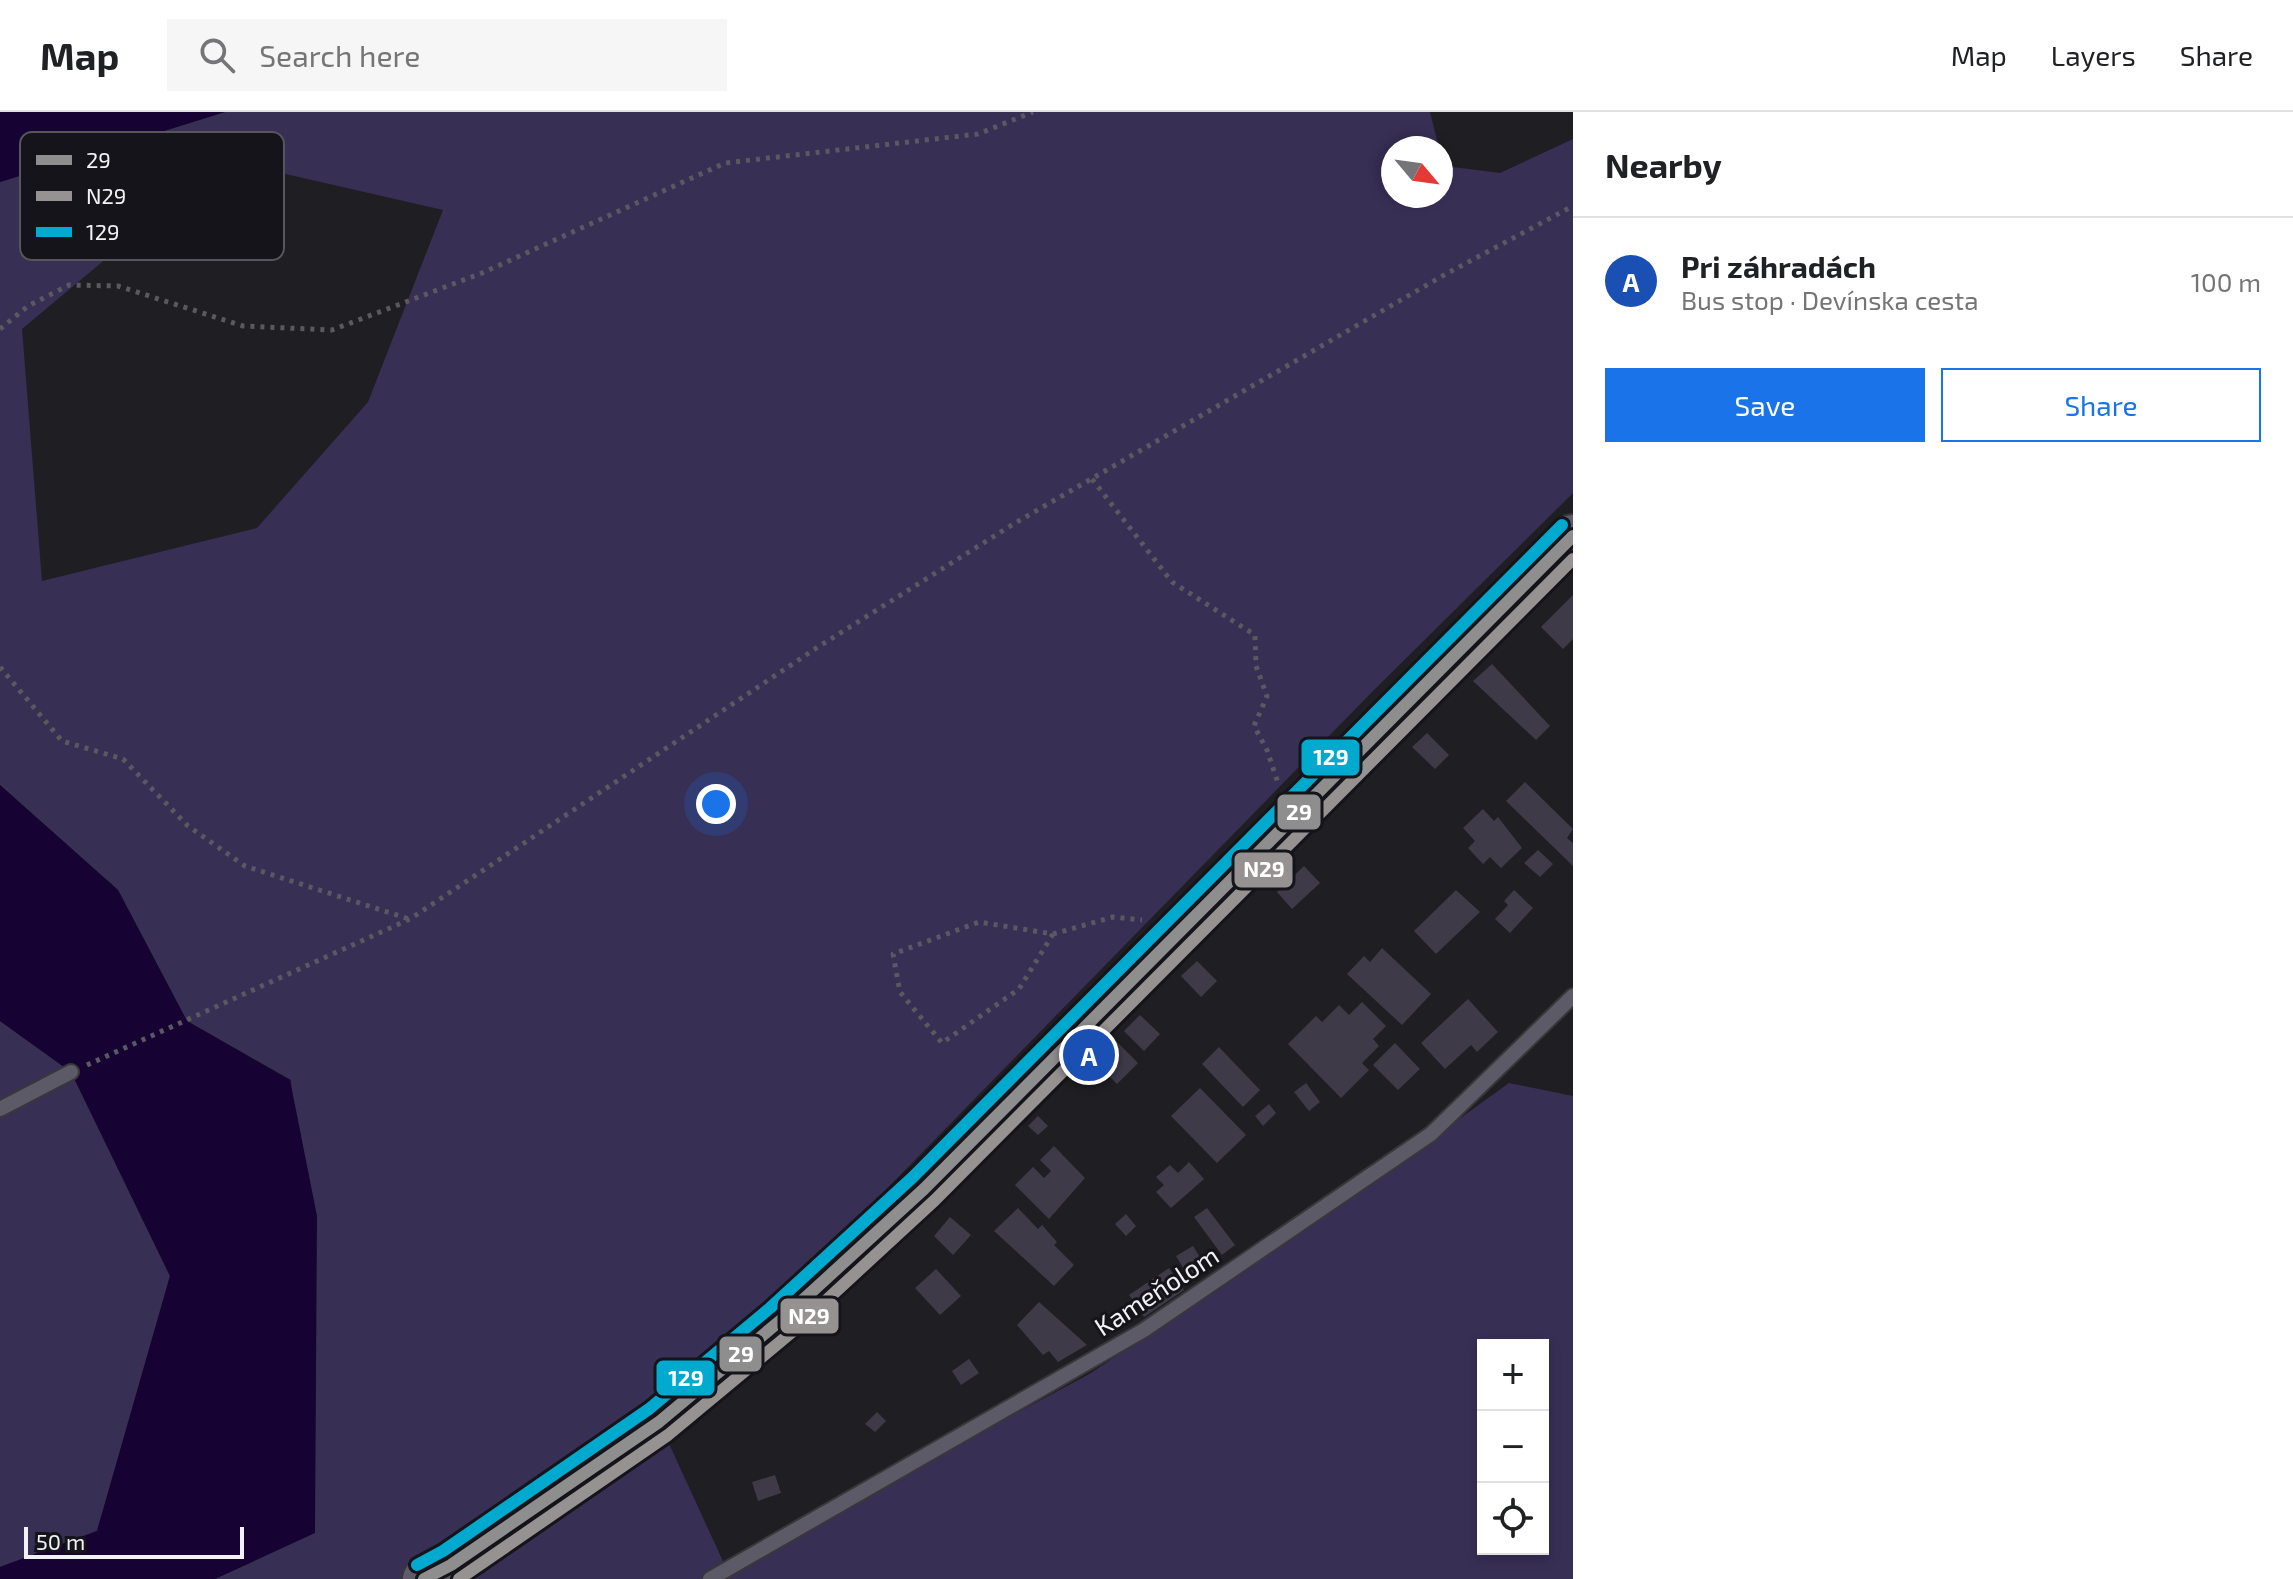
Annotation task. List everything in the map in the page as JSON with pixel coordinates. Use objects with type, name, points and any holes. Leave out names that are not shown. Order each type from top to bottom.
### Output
[{"type":"street","points":[[424,1579],[451,1565],[659,1422],[781,1320],[924,1189],[1573,536]]},
{"type":"lane","name":"Kameňolom","points":[[710,1579],[1144,1330],[1431,1134],[1573,996]]},
{"type":"lane","points":[[0,1109],[71,1072]]},
{"type":"path","points":[[0,329],[28,306],[69,285],[118,286],[243,326],[332,330],[482,273],[725,163],[978,134],[1033,112]]},
{"type":"path","points":[[71,1072],[410,919],[818,647],[1015,523],[1446,274],[1573,206]]},
{"type":"path","points":[[1092,479],[1172,582],[1255,635],[1256,666],[1267,696],[1254,726],[1267,750],[1285,824]]},
{"type":"path","points":[[0,667],[62,741],[123,759],[188,826],[245,866],[410,919]]},
{"type":"path","points":[[1053,934],[1019,989],[942,1043],[900,992],[893,954],[979,922],[1053,934],[1113,917],[1187,923]]},
{"type":"shaded area","points":[[0,112],[225,112],[161,132],[20,132],[20,176],[0,182]]},
{"type":"shaded area","points":[[225,112],[1430,112],[1436,136],[1381,136],[1381,208],[1453,208],[1453,167],[1500,173],[1573,139],[1573,493],[1373,691],[659,1422],[727,1570],[1091,1373],[1319,1220],[1509,1083],[1573,1096],[1573,1579],[215,1579],[315,1532],[291,1080],[187,1021],[118,890],[0,785],[0,182],[20,176],[20,260],[104,260],[22,329],[42,581],[257,528],[368,402],[443,210],[284,174],[284,132],[161,132]]},
{"type":"shaded area","points":[[0,785],[118,890],[187,1021],[290,1080],[317,1216],[315,1533],[215,1579],[0,1579],[0,1567],[97,1531],[170,1276],[71,1072],[0,1021]]},
{"type":"shaded area","points":[[0,1021],[71,1072],[170,1276],[97,1531],[0,1567]]},
{"type":"building","points":[[1573,595],[1573,639],[1563,649],[1541,627]]},
{"type":"building","points":[[1492,664],[1550,726],[1536,740],[1473,681]]},
{"type":"building","points":[[1427,733],[1449,755],[1435,769],[1412,747]]},
{"type":"building","points":[[1525,782],[1573,829],[1567,838],[1573,843],[1573,866],[1506,801]]},
{"type":"building","points":[[1483,809],[1494,821],[1498,817],[1522,848],[1501,868],[1490,857],[1483,864],[1468,848],[1475,841],[1463,828]]},
{"type":"building","points":[[1538,850],[1553,864],[1540,877],[1524,863]]},
{"type":"building","points":[[1304,866],[1320,883],[1292,909],[1277,892]]},
{"type":"building","points":[[1456,890],[1480,912],[1436,954],[1414,931]]},
{"type":"building","points":[[1514,890],[1533,908],[1510,933],[1495,919],[1508,905],[1504,901]]},
{"type":"building","points":[[1382,948],[1431,994],[1402,1025],[1347,974],[1364,956],[1370,962]]},
{"type":"building","points":[[1197,961],[1217,981],[1201,997],[1181,976]]},
{"type":"building","points":[[1468,999],[1498,1032],[1477,1052],[1471,1045],[1445,1069],[1421,1043]]},
{"type":"building","points":[[1362,1002],[1386,1026],[1373,1039],[1379,1046],[1362,1063],[1369,1070],[1341,1098],[1288,1044],[1316,1016],[1322,1022],[1339,1005],[1349,1015]]},
{"type":"building","points":[[1140,1015],[1160,1034],[1144,1051],[1124,1031]]},
{"type":"building","points":[[1115,1040],[1138,1063],[1117,1084],[1094,1061]]},
{"type":"building","points":[[1395,1043],[1420,1069],[1398,1090],[1373,1065]]},
{"type":"building","points":[[1219,1047],[1260,1090],[1243,1107],[1202,1064]]},
{"type":"building","points":[[1306,1083],[1320,1102],[1309,1111],[1294,1092]]},
{"type":"building","points":[[1200,1088],[1246,1135],[1217,1163],[1171,1116]]},
{"type":"building","points":[[1269,1104],[1276,1113],[1263,1126],[1255,1116]]},
{"type":"building","points":[[1038,1116],[1048,1126],[1038,1135],[1028,1126]]},
{"type":"building","points":[[1054,1146],[1085,1178],[1049,1219],[1015,1185],[1033,1167],[1044,1178],[1051,1171],[1040,1160]]},
{"type":"building","points":[[1189,1162],[1204,1179],[1171,1208],[1156,1192],[1164,1185],[1156,1177],[1170,1165],[1178,1173]]},
{"type":"building","points":[[1018,1208],[1038,1229],[1042,1225],[1057,1242],[1054,1245],[1074,1265],[1054,1286],[994,1231]]},
{"type":"building","points":[[1207,1208],[1235,1245],[1222,1255],[1194,1217]]},
{"type":"building","points":[[1126,1214],[1136,1226],[1126,1236],[1115,1224]]},
{"type":"building","points":[[950,1217],[971,1235],[953,1255],[934,1236]]},
{"type":"building","points":[[1193,1246],[1207,1269],[1190,1279],[1176,1256]]},
{"type":"building","points":[[1169,1268],[1184,1290],[1144,1317],[1129,1295]]},
{"type":"building","points":[[936,1269],[961,1296],[940,1315],[915,1288]]},
{"type":"building","points":[[1039,1302],[1087,1345],[1058,1362],[1049,1351],[1043,1355],[1017,1325]]},
{"type":"building","points":[[969,1359],[979,1373],[961,1385],[952,1371]]},
{"type":"building","points":[[877,1412],[886,1421],[875,1432],[865,1424]]},
{"type":"building","points":[[775,1475],[781,1493],[758,1501],[752,1482]]},
{"type":"transit line","name":"129","points":[[417,1565],[443,1551],[649,1409],[770,1308],[913,1177],[1562,525]]},
{"type":"transit line","name":"29","points":[[424,1579],[451,1565],[659,1422],[781,1320],[924,1189],[1573,536]]},
{"type":"transit line","name":"N29","points":[[459,1579],[668,1435],[792,1332],[935,1200],[1573,559]]},
{"type":"place","name":"Pri záhradách","points":[[1089,1055]]}]
